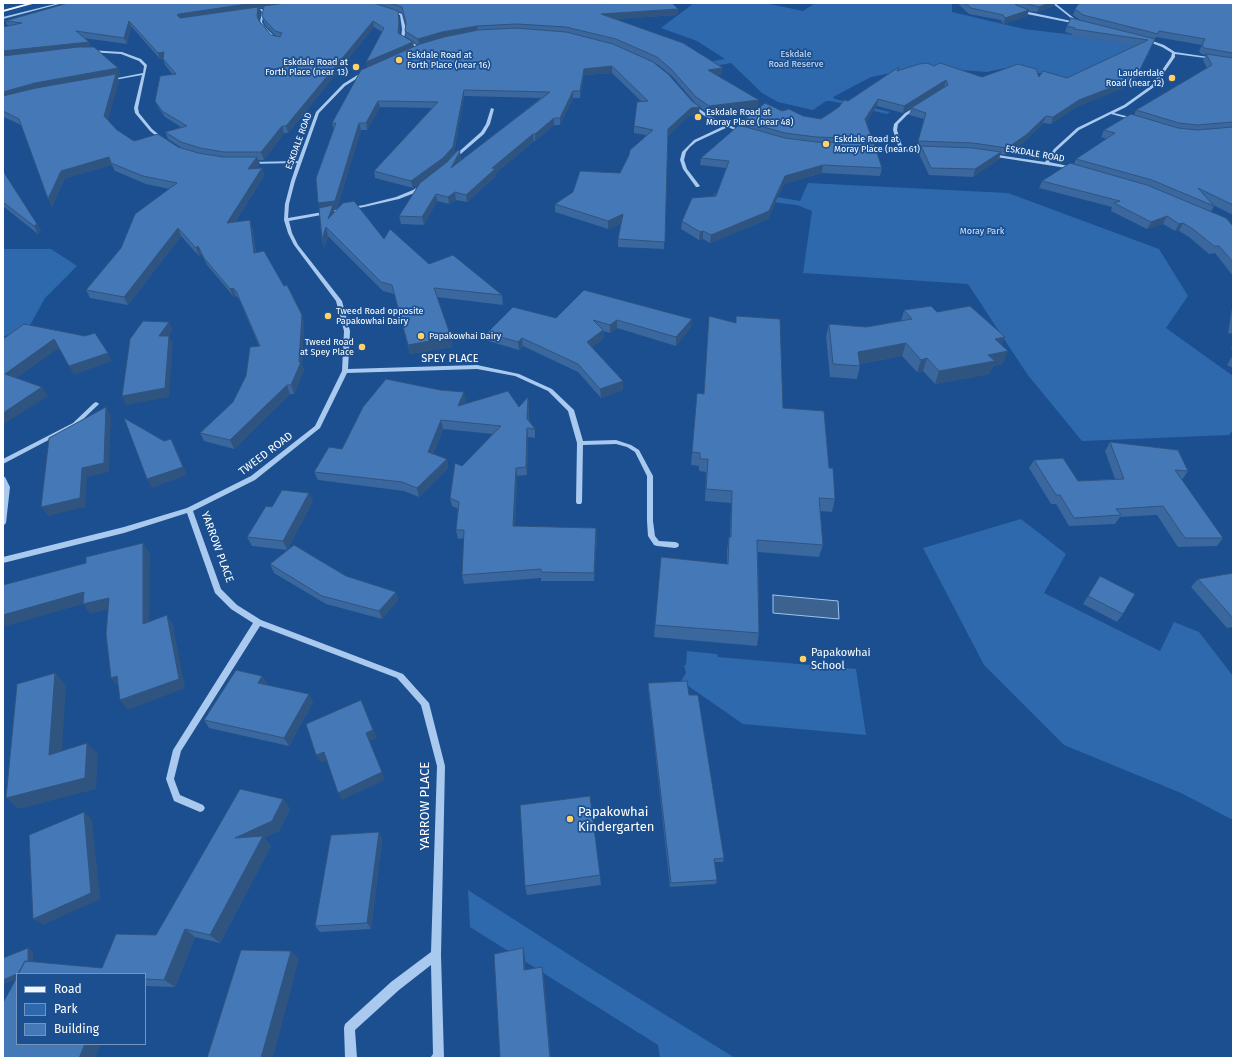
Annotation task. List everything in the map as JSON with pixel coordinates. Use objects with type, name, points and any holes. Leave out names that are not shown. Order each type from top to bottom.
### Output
[{"type":"main road","points":[[3,11],[34,3]]},
{"type":"street","points":[[3,18],[62,3]]},
{"type":"street","points":[[1010,3],[1016,9],[1023,12],[1086,25]]},
{"type":"street","points":[[1053,3],[1080,23]]},
{"type":"street","points":[[254,10],[268,9]]},
{"type":"street","points":[[386,9],[401,16],[404,29],[402,38],[419,48]]},
{"type":"street","points":[[261,10],[263,12],[261,22],[263,26],[275,39],[281,41]]},
{"type":"street","points":[[1141,38],[1163,46],[1174,53],[1216,58]]},
{"type":"street","points":[[412,51],[425,46]]},
{"type":"street","points":[[81,51],[121,53],[140,60],[146,66],[136,108],[137,113],[154,133],[167,142]]},
{"type":"street","points":[[1046,162],[1055,150],[1078,129],[1125,106],[1153,86],[1173,58],[1174,53]]},
{"type":"street","name":"ESKDALE ROAD","points":[[286,220],[287,204],[299,162],[320,108],[344,85],[367,71]]},
{"type":"street","points":[[105,80],[144,74]]},
{"type":"street","points":[[689,100],[704,114],[727,126],[747,133]]},
{"type":"street","points":[[902,151],[895,130],[896,124],[906,114],[923,104]]},
{"type":"street","points":[[450,163],[483,133],[488,124],[492,109]]},
{"type":"street","points":[[1110,113],[1139,121]]},
{"type":"street","points":[[698,186],[685,169],[682,160],[684,152],[695,141],[727,126]]},
{"type":"street","points":[[866,150],[938,151]]},
{"type":"street","name":"ESKDALE ROAD","points":[[986,154],[1046,162],[1076,169]]},
{"type":"street","points":[[246,163],[299,162]]},
{"type":"street","points":[[286,220],[364,206],[397,198],[415,191],[429,182]]},
{"type":"street","name":"TWEED ROAD","points":[[3,560],[124,530],[189,510],[253,478],[318,427],[345,371],[347,331],[339,301],[296,245],[286,220]]},
{"type":"street","name":"SPEY PLACE","points":[[345,371],[477,367],[517,375],[550,390],[571,410],[580,443],[579,502]]},
{"type":"street","points":[[3,462],[75,424],[96,404]]},
{"type":"street","points":[[580,443],[616,442],[629,446],[637,451],[650,476],[650,522],[652,536],[657,543],[675,545]]},
{"type":"street","points":[[3,479],[7,487],[3,523]]},
{"type":"street","name":"YARROW PLACE","points":[[189,510],[218,590],[234,607],[258,622],[400,676],[425,703],[442,766],[436,955],[439,1057],[436,1058]]},
{"type":"street","points":[[200,808],[177,798],[170,779],[177,750],[258,622]]},
{"type":"street","points":[[351,1058],[348,1028],[394,986],[436,955]]},
{"type":"green space","name":"Eskdale Road Reserve","points":[[694,3],[765,3],[803,11],[815,3],[952,3],[952,12],[1024,29],[1149,44],[1149,55],[1134,53],[1071,78],[1005,68],[987,72],[921,67],[871,77],[833,97],[835,99],[890,112],[887,114],[831,101],[826,101],[813,110],[778,102],[762,93],[731,63],[673,73],[669,69],[725,59],[697,41],[661,28]]},
{"type":"green space","name":"Moray Park","points":[[808,183],[1008,193],[1159,249],[1188,296],[1166,328],[1233,376],[1233,430],[1229,435],[1082,441],[1027,374],[968,284],[803,273],[812,211],[797,205],[713,195],[726,188],[800,201]]},
{"type":"green space","points":[[3,249],[51,249],[77,266],[45,298],[29,327],[3,337]]},
{"type":"green space","points":[[1021,519],[1066,554],[1044,593],[1160,651],[1174,622],[1199,632],[1233,676],[1233,820],[1181,793],[1064,745],[984,665],[923,548]]},
{"type":"green space","points":[[687,651],[717,654],[718,657],[856,669],[866,735],[743,724],[681,681],[686,673],[684,665],[686,665]]},
{"type":"green space","points":[[468,890],[735,1058],[660,1058],[658,1045],[470,927]]},
{"type":"shaded area","points":[[773,595],[838,601],[839,619],[773,613]]},
{"type":"building","points":[[68,3],[254,3],[177,15],[180,18],[258,7],[257,16],[259,21],[271,35],[280,37],[282,33],[275,31],[262,16],[264,6],[285,3],[372,3],[398,11],[398,33],[413,42],[366,62],[384,28],[373,21],[286,126],[282,126],[261,152],[224,152],[200,148],[181,142],[165,132],[187,126],[162,111],[155,101],[160,76],[176,74],[163,59],[164,52],[158,53],[129,21],[124,38],[76,31],[89,42],[3,51],[3,27],[22,23],[5,21]]},
{"type":"building","points":[[390,3],[672,3],[678,9],[601,14],[683,43],[723,68],[708,70],[759,100],[709,106],[696,97],[672,70],[657,57],[616,39],[566,27],[517,24],[477,26],[442,32],[418,39],[405,31],[406,23],[402,7]]},
{"type":"building","points":[[965,3],[1014,3],[1029,10],[1005,18],[1003,15],[971,8]]},
{"type":"building","points":[[1024,3],[1049,3],[1039,7]]},
{"type":"building","points":[[1079,3],[1233,3],[1233,53],[1204,48],[1202,45],[1205,39],[1159,31],[1158,34],[1083,15],[1075,9]]},
{"type":"building","points":[[1071,18],[1155,39],[1136,78],[1079,100],[1053,117],[1046,116],[1026,135],[1007,148],[973,143],[918,141],[926,113],[911,108],[948,85],[946,80],[904,106],[878,99],[865,119],[872,139],[816,137],[785,133],[743,121],[765,103],[782,111],[789,109],[803,116],[821,119],[839,107],[844,100],[848,101],[899,67],[897,71],[919,64],[927,63],[934,66],[940,63],[982,77],[1018,64],[1036,69],[1039,77],[1043,71],[1067,78],[1148,40],[1074,29],[1075,28],[1067,26]]},
{"type":"building","points":[[516,28],[566,32],[613,44],[653,62],[668,74],[692,101],[700,107],[691,108],[668,129],[665,242],[618,239],[623,214],[608,221],[555,204],[573,192],[580,171],[620,173],[630,150],[653,130],[634,126],[637,102],[648,101],[612,66],[584,69],[580,91],[573,91],[560,118],[554,118],[535,134],[533,134],[492,168],[495,169],[466,195],[455,192],[448,197],[436,194],[422,217],[399,216],[420,183],[447,162],[458,150],[460,151],[451,168],[550,92],[464,90],[453,147],[443,158],[411,181],[374,171],[438,102],[378,101],[366,123],[359,123],[335,201],[318,203],[316,178],[336,123],[332,123],[361,70],[420,44],[444,37],[478,30]]},
{"type":"building","points":[[78,47],[94,47],[118,68],[35,83],[3,92],[3,56]]},
{"type":"building","points":[[1206,54],[1233,58],[1233,122],[1197,125],[1179,123],[1136,110],[1212,65]]},
{"type":"building","points":[[116,74],[104,116],[117,130],[134,141],[158,134],[178,147],[198,153],[223,157],[257,157],[248,169],[262,168],[227,223],[250,220],[254,253],[264,251],[284,286],[287,285],[302,315],[299,362],[301,362],[291,385],[287,385],[230,440],[200,433],[233,402],[246,376],[250,347],[260,346],[236,291],[233,288],[230,289],[204,258],[198,246],[196,248],[178,228],[124,297],[86,290],[121,248],[135,214],[177,183],[143,176],[111,163],[109,157],[61,171],[48,199],[19,119],[3,111],[3,96],[36,88]]},
{"type":"building","points":[[1131,114],[1178,128],[1197,130],[1233,127],[1233,205],[1198,188],[1214,206],[1152,180],[1076,159],[1115,133],[1104,130]]},
{"type":"building","points":[[739,125],[785,138],[816,142],[874,144],[882,168],[823,165],[785,176],[769,211],[711,235],[703,231],[700,232],[682,221],[692,198],[716,196],[729,161],[701,158]]},
{"type":"building","points":[[921,146],[973,148],[1001,152],[975,169],[931,168]]},
{"type":"building","points":[[1070,163],[1147,185],[1226,218],[1233,226],[1233,262],[1219,246],[1214,246],[1193,229],[1183,223],[1179,224],[1167,216],[1151,222],[1114,203],[1120,201],[1042,181]]},
{"type":"building","points":[[3,171],[37,224],[34,226],[3,202]]},
{"type":"building","points":[[354,201],[384,239],[390,229],[429,264],[453,255],[502,295],[434,288],[451,337],[408,345],[392,285],[381,282],[326,227],[322,239],[319,208],[333,205],[328,219],[343,203]]},
{"type":"building","points":[[584,290],[692,319],[676,337],[617,320],[610,325],[593,320],[603,330],[587,342],[623,381],[600,389],[578,364],[522,338],[518,342],[487,333],[513,307],[556,318]]},
{"type":"building","points":[[931,306],[937,312],[970,306],[1005,337],[995,339],[1008,351],[988,355],[995,361],[939,371],[927,358],[921,360],[906,343],[858,352],[860,366],[833,364],[829,324],[866,327],[912,319],[904,310]]},
{"type":"building","points":[[709,316],[736,323],[736,316],[780,319],[783,408],[824,411],[829,468],[833,468],[835,499],[819,498],[823,545],[757,540],[759,633],[655,625],[661,557],[728,564],[729,537],[731,537],[732,491],[706,489],[708,459],[700,459],[700,453],[692,452],[697,393],[704,394]]},
{"type":"building","points":[[143,321],[169,322],[159,336],[169,336],[165,388],[122,396],[130,339]]},
{"type":"building","points":[[24,324],[85,336],[95,333],[108,353],[69,366],[54,339],[5,374],[42,387],[3,413],[3,339]]},
{"type":"building","points":[[386,379],[440,390],[464,392],[458,406],[508,391],[519,407],[528,397],[527,419],[535,429],[527,428],[526,467],[516,468],[513,526],[596,528],[594,573],[541,572],[541,569],[462,575],[464,530],[456,530],[459,502],[450,498],[455,463],[462,466],[501,426],[441,420],[428,452],[447,459],[417,488],[402,482],[314,472],[329,447],[342,449],[363,407]]},
{"type":"building","points":[[106,407],[104,463],[82,468],[80,498],[41,507],[49,438]]},
{"type":"building","points":[[124,418],[164,441],[171,439],[183,467],[147,479]]},
{"type":"building","points":[[1110,442],[1178,450],[1188,471],[1175,470],[1223,538],[1185,538],[1163,506],[1116,509],[1121,515],[1074,518],[1060,495],[1056,495],[1034,460],[1063,458],[1078,481],[1124,479]]},
{"type":"building","points":[[282,490],[309,493],[283,541],[247,537],[266,506],[272,507]]},
{"type":"building","points":[[143,543],[143,624],[167,615],[179,679],[120,700],[117,676],[111,678],[106,634],[109,598],[83,604],[84,592],[3,615],[3,585],[86,563],[86,557]]},
{"type":"building","points":[[294,545],[346,576],[396,592],[379,611],[322,596],[270,564]]},
{"type":"building","points":[[1233,573],[1233,618],[1198,579]]},
{"type":"building","points":[[1100,576],[1135,594],[1123,614],[1088,596]]},
{"type":"building","points":[[236,670],[262,676],[258,683],[309,694],[284,738],[204,720]]},
{"type":"building","points":[[55,673],[49,755],[87,743],[85,778],[6,798],[17,684]]},
{"type":"building","points":[[687,681],[689,695],[698,695],[724,858],[714,859],[717,880],[671,883],[648,683]]},
{"type":"building","points":[[361,700],[373,730],[366,733],[382,772],[338,793],[324,752],[316,755],[306,724]]},
{"type":"building","points":[[240,789],[283,799],[272,821],[235,838],[263,836],[210,935],[185,929],[164,980],[146,979],[146,973],[19,973],[25,961],[102,968],[116,934],[156,935]]},
{"type":"building","points":[[590,796],[600,875],[525,886],[520,805]]},
{"type":"building","points":[[84,812],[91,893],[33,919],[29,835]]},
{"type":"building","points":[[379,832],[367,923],[315,926],[331,835]]},
{"type":"building","points":[[28,948],[28,962],[25,961],[19,973],[16,973],[3,980],[3,958]]},
{"type":"building","points":[[523,948],[524,970],[542,967],[550,1058],[500,1058],[494,954]]},
{"type":"building","points":[[241,950],[291,951],[261,1058],[207,1058]]},
{"type":"building","points":[[16,979],[16,1045],[85,1045],[79,1058],[3,1058],[3,1003]]},
{"type":"place","name":"Eskdale Road at Forth Place (near 16)","points":[[399,60]]},
{"type":"place","name":"Eskdale Road at Forth Place (near 13)","points":[[356,67]]},
{"type":"place","name":"Lauderdale Road (near 12)","points":[[1172,78]]},
{"type":"place","name":"Eskdale Road at Moray Place (near 48)","points":[[698,117]]},
{"type":"place","name":"Eskdale Road at Moray Place (near 61)","points":[[826,144]]},
{"type":"place","name":"Tweed Road opposite Papakowhai Dairy","points":[[328,316]]},
{"type":"place","name":"Papakowhai Dairy","points":[[421,336]]},
{"type":"place","name":"Tweed Road at Spey Place","points":[[362,347]]},
{"type":"place","name":"Papakowhai School","points":[[803,659]]},
{"type":"place","name":"Papakowhai Kindergarten","points":[[570,819]]}]
